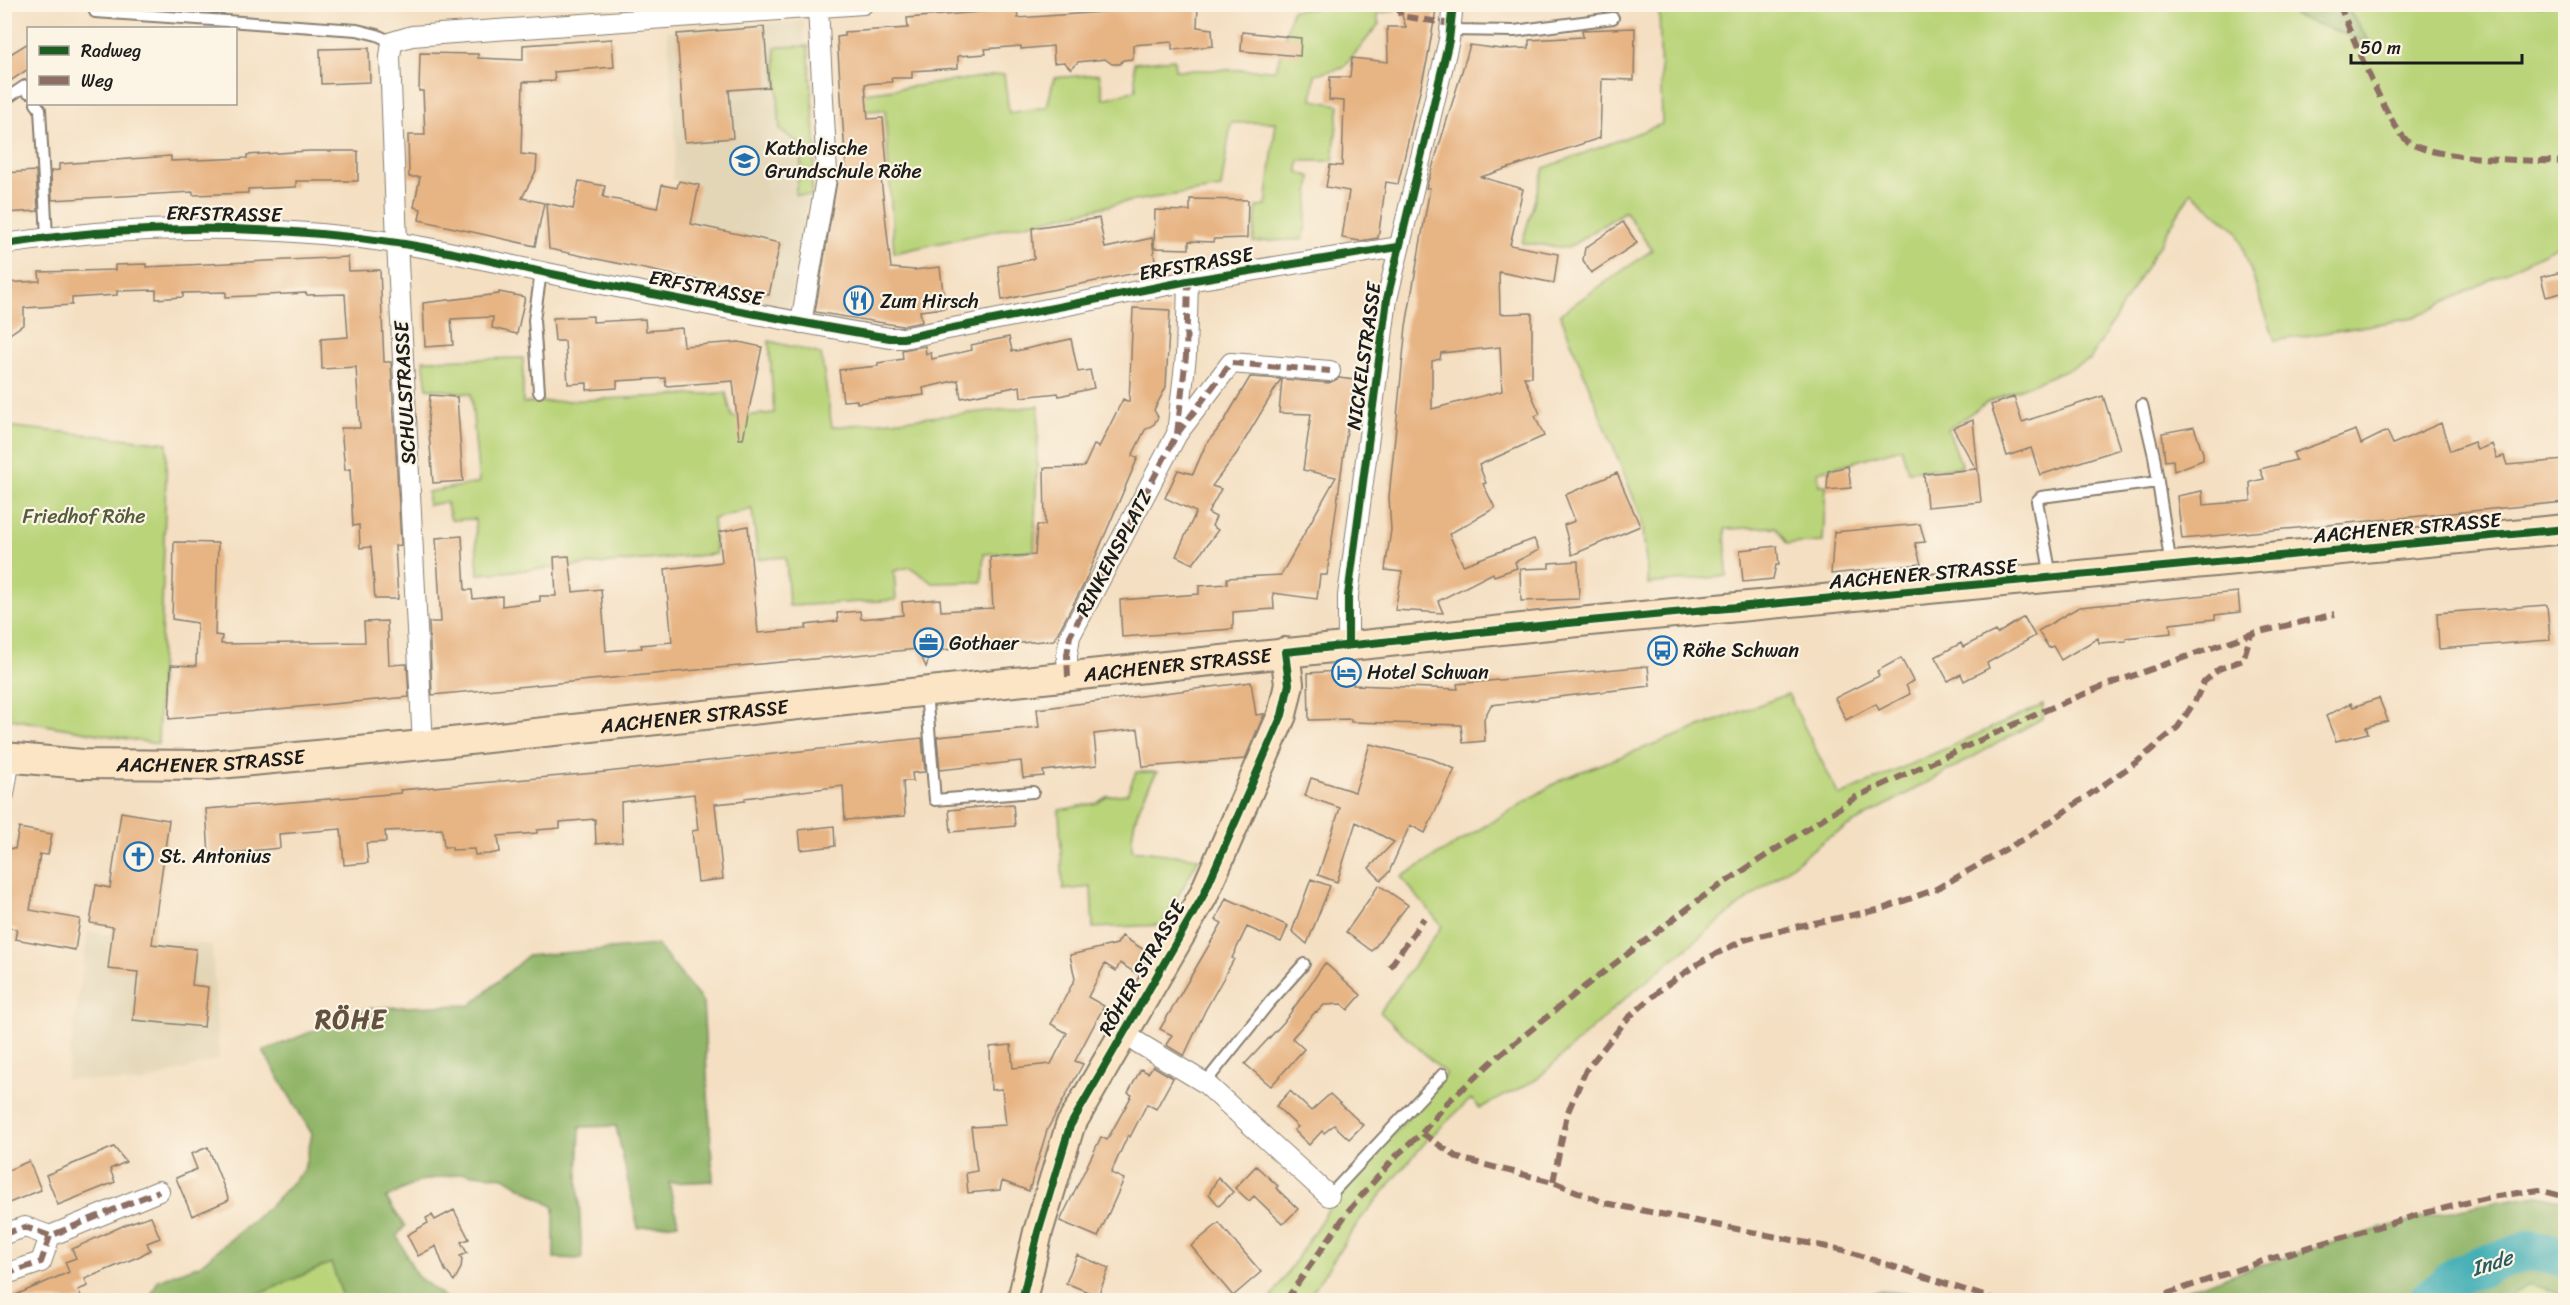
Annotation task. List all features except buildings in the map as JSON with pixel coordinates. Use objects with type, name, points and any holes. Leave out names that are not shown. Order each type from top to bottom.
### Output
[{"type":"main road","name":"AACHENER STRASSE","points":[[7,757],[101,765],[209,765],[423,745],[1348,645],[2565,529]]},
{"type":"main road","name":"RÖHER STRASSE","points":[[1022,1300],[1038,1232],[1070,1126],[1203,896],[1282,715],[1289,684],[1285,652]]},
{"type":"street","points":[[392,42],[412,36],[863,4]]},
{"type":"street","name":"NICKELSTRASSE","points":[[1348,645],[1348,596],[1387,299],[1450,30],[1453,4]]},
{"type":"street","points":[[801,323],[827,173],[807,7]]},
{"type":"street","name":"SCHULSTRASSE","points":[[392,42],[390,57],[397,243],[423,745]]},
{"type":"street","name":"ERFSTRASSE","points":[[4,244],[96,232],[215,228],[288,232],[397,243],[801,323],[890,338],[903,338],[1188,281],[1398,247]]},
{"type":"street","name":"RINKENSPLATZ","points":[[1177,434],[1186,356],[1188,281]]},
{"type":"street","name":"RINKENSPLATZ","points":[[1068,677],[1067,655],[1070,636],[1177,434],[1231,363],[1330,371]]},
{"type":"street","points":[[4,794],[7,757]]},
{"type":"street","name":"RÖHER STRASSE","points":[[1122,1033],[1204,1083],[1329,1196]]},
{"type":"street","points":[[4,1234],[25,1227],[50,1236],[159,1191]]},
{"type":"street","points":[[4,1270],[12,1272],[40,1262],[50,1236]]},
{"type":"lane","points":[[96,12],[357,30],[392,42]]},
{"type":"lane","points":[[1450,30],[1514,31],[1613,18]]},
{"type":"lane","points":[[4,100],[25,86],[27,90]]},
{"type":"lane","points":[[37,105],[40,110],[47,237]]},
{"type":"lane","points":[[539,392],[534,320],[542,272]]},
{"type":"lane","points":[[2142,405],[2158,482],[2171,566]]},
{"type":"lane","points":[[2052,578],[2037,501],[2041,497],[2158,482]]},
{"type":"lane","points":[[926,692],[935,800],[1033,792]]},
{"type":"lane","points":[[1204,1083],[1304,964]]},
{"type":"lane","points":[[1329,1196],[1443,1074]]},
{"type":"shaded area","name":"Katholische Grundschule Röhe","points":[[803,21],[814,169],[788,308],[678,288],[687,243],[674,202],[679,181],[672,179],[676,150],[667,31]]},
{"type":"shaded area","points":[[88,932],[212,945],[219,1059],[141,1083],[66,1079]]},
{"type":"green space","points":[[1392,4],[1394,11],[1377,14],[1379,24],[1343,68],[1315,74],[1312,100],[1339,105],[1333,161],[1299,161],[1298,172],[1311,177],[1304,239],[1253,242],[1257,207],[1266,206],[1276,122],[1231,123],[1221,188],[1126,202],[894,253],[885,110],[866,111],[865,93],[1004,74],[1009,113],[1047,107],[1054,78],[1099,74],[1104,99],[1136,90],[1134,63],[1174,59],[1175,70],[1276,70],[1292,10],[1327,8],[1327,5]]},
{"type":"green space","points":[[1659,5],[2287,5],[2295,16],[2370,43],[2345,5],[2565,5],[2565,242],[2414,318],[2275,341],[2237,231],[2191,192],[2090,360],[1986,403],[1948,429],[1962,467],[1908,471],[1901,448],[1818,472],[1819,485],[1826,485],[1823,542],[1787,544],[1776,527],[1725,529],[1727,576],[1648,584],[1642,519],[1560,314],[1652,250],[1625,211],[1568,248],[1522,243],[1544,168],[1662,124]]},
{"type":"green space","points":[[2287,5],[2345,5],[2371,44],[2295,16]]},
{"type":"green space","points":[[808,46],[816,148],[811,196],[795,194],[801,165],[800,144],[780,130],[775,47]]},
{"type":"green space","points":[[769,341],[821,354],[832,427],[1039,406],[1034,551],[984,554],[982,582],[933,583],[910,567],[894,571],[896,600],[789,606],[786,557],[758,559],[752,509],[713,519],[716,554],[478,574],[475,519],[451,520],[446,502],[428,505],[428,492],[479,483],[471,394],[427,388],[423,360],[523,358],[523,403],[726,393],[732,417],[774,413]]},
{"type":"green space","name":"Friedhof Röhe","points":[[4,426],[167,443],[158,744],[5,718]]},
{"type":"green space","points":[[1788,694],[1839,796],[2043,705],[2043,718],[1829,837],[1722,919],[1621,1002],[1536,1080],[1480,1108],[1471,1099],[1428,1139],[1359,1221],[1307,1300],[1270,1300],[1333,1202],[1446,1074],[1380,1012],[1442,926],[1401,877],[1564,778]]},
{"type":"green space","points":[[1136,772],[1157,772],[1135,819],[1132,850],[1199,858],[1162,925],[1093,928],[1091,887],[1063,890],[1059,810],[1097,803],[1108,796],[1127,794]]},
{"type":"green space","points":[[657,945],[703,1002],[713,1181],[669,1183],[678,1223],[638,1228],[616,1126],[580,1127],[578,1180],[582,1259],[554,1258],[554,1207],[504,1177],[463,1173],[420,1181],[386,1198],[405,1226],[397,1236],[417,1276],[448,1300],[344,1300],[331,1263],[245,1300],[149,1300],[158,1280],[200,1265],[268,1208],[304,1170],[312,1134],[263,1051],[371,1008],[471,1005],[527,956]]},
{"type":"green space","points":[[2539,1195],[2565,1201],[2565,1294],[2529,1284],[2503,1300],[2155,1300],[2393,1225],[2441,1213]]},
{"type":"green space","points":[[332,1262],[344,1300],[245,1300]]},
{"type":"green space","points":[[2529,1284],[2565,1294],[2565,1300],[2503,1300]]},
{"type":"green space","points":[[1879,1291],[1989,1300],[1855,1300]]},
{"type":"waterway","name":"Inde","points":[[2428,1300],[2461,1273],[2532,1250],[2566,1257]]},
{"type":"marked path","points":[[1397,4],[1401,16],[1451,24]]},
{"type":"marked path","points":[[2339,4],[2381,101],[2401,134],[2410,143],[2422,149],[2461,156],[2566,162]]},
{"type":"marked path","points":[[1068,677],[1067,655],[1070,636],[1177,434],[1186,356],[1188,281]]},
{"type":"marked path","points":[[1177,434],[1231,363],[1330,371]]},
{"type":"marked path","points":[[1286,1300],[1349,1210],[1448,1102],[1495,1059],[1584,987],[1704,896],[1856,797],[2046,710],[2101,687],[2251,634],[2335,614]]},
{"type":"marked path","points":[[1553,1182],[1567,1114],[1586,1070],[1628,1018],[1665,986],[1704,960],[1744,940],[1882,909],[1936,889],[2032,834],[2138,761],[2178,727],[2204,682],[2219,669],[2243,660],[2251,634]]},
{"type":"marked path","points":[[1390,967],[1424,918]]},
{"type":"marked path","points":[[1422,1133],[1458,1158],[1553,1182],[1605,1203],[1843,1250],[1996,1300]]},
{"type":"marked path","points":[[2149,1300],[2263,1261],[2421,1214],[2490,1197],[2539,1190],[2566,1197]]},
{"type":"marked path","points":[[4,1270],[12,1272],[41,1262],[50,1236],[159,1191]]},
{"type":"marked path","points":[[4,1234],[25,1227],[50,1236]]},
{"type":"cycle path","points":[[1348,645],[1348,596],[1387,299],[1449,40],[1453,4]]},
{"type":"cycle path","points":[[4,244],[53,237],[151,230],[250,230],[348,237],[434,249],[675,299],[890,338],[903,338],[1188,281],[1398,247]]},
{"type":"cycle path","points":[[1022,1300],[1038,1232],[1070,1126],[1203,896],[1282,715],[1289,684],[1285,652],[1568,623],[2566,529]]},
{"type":"place","name":"Katholische Grundschule Röhe","points":[[744,160]]},
{"type":"place","name":"Zum Hirsch","points":[[859,301]]},
{"type":"place","name":"Gothaer","points":[[928,643]]},
{"type":"place","name":"Röhe Schwan","points":[[1662,650]]},
{"type":"place","name":"Hotel Schwan","points":[[1346,672]]},
{"type":"place","name":"St. Antonius","points":[[139,856]]},
{"type":"district","name":"RÖHE","points":[[351,1019]]}]
